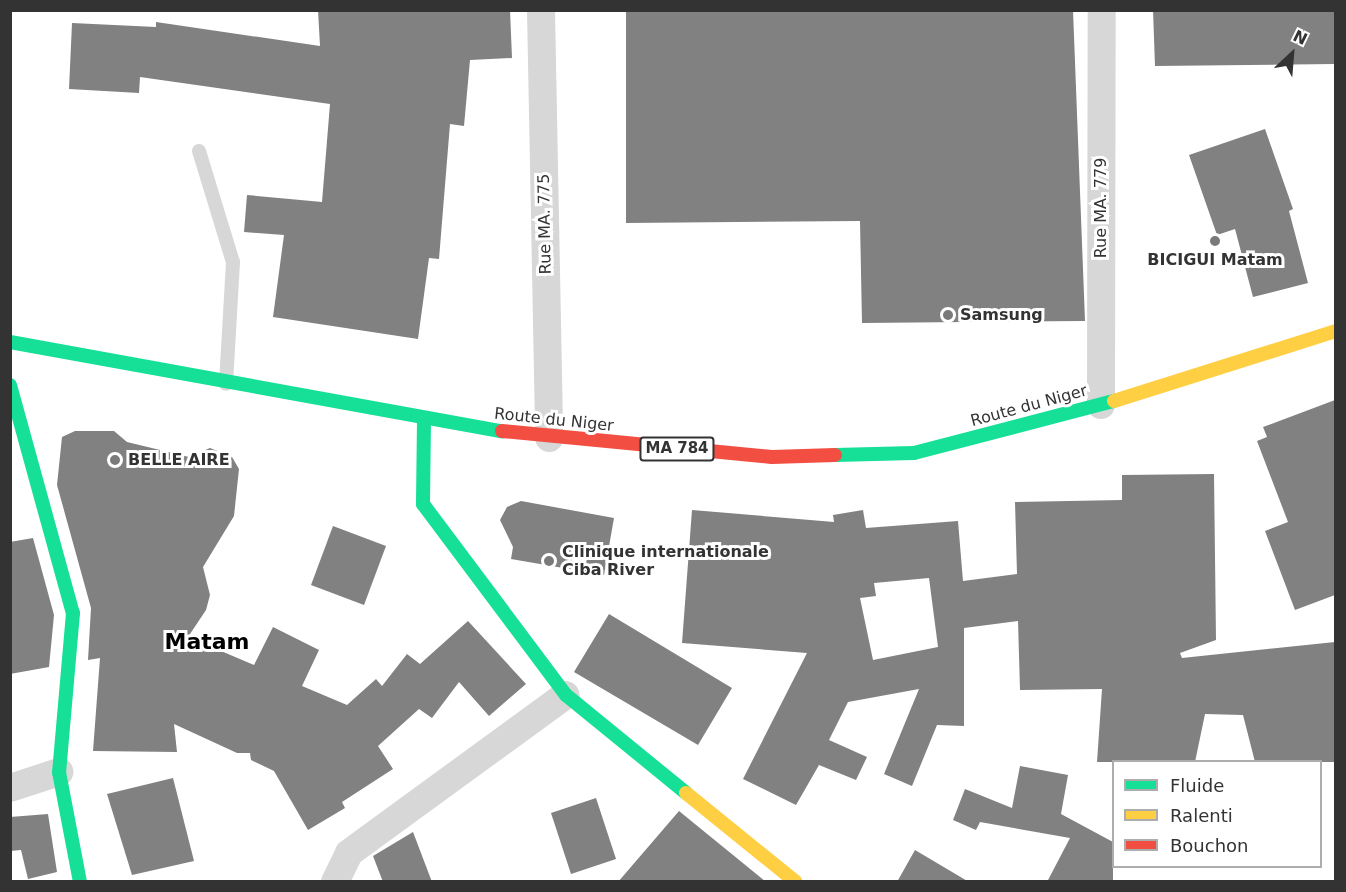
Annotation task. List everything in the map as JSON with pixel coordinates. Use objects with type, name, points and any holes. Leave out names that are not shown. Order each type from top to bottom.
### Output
[{"type":"main road","name":"Route du Niger","points":[[10,342],[226,387],[424,420],[549,438],[772,457],[914,453],[1101,405],[1335,331]]},
{"type":"main road","points":[[10,385],[73,613],[60,772],[80,882]]},
{"type":"main road","points":[[424,420],[423,504],[566,695],[796,882]]},
{"type":"street","name":"Rue MA. 775","points":[[541,10],[549,438]]},
{"type":"street","name":"Rue MA. 779","points":[[1101,405],[1102,10]]},
{"type":"street","points":[[335,882],[349,853],[566,695]]},
{"type":"street","points":[[10,788],[60,772]]},
{"type":"lane","points":[[199,151],[233,262],[226,387]]},
{"type":"building","points":[[318,10],[510,10],[512,58],[470,60],[464,126],[450,124],[439,259],[429,258],[418,339],[273,317],[284,235],[244,232],[247,195],[322,202],[330,104],[140,77],[139,93],[69,89],[72,23],[156,27],[156,22],[320,46]]},
{"type":"building","points":[[626,10],[1073,10],[1085,321],[862,323],[860,221],[626,223]]},
{"type":"building","points":[[1153,10],[1335,10],[1335,64],[1155,66]]},
{"type":"building","points":[[1265,129],[1293,209],[1289,211],[1308,283],[1253,297],[1235,229],[1217,235],[1189,155]]},
{"type":"building","points":[[1335,400],[1335,595],[1295,610],[1265,531],[1288,522],[1257,441],[1267,437],[1263,427]]},
{"type":"building","points":[[75,431],[114,431],[127,442],[189,457],[210,448],[232,457],[239,469],[234,516],[203,567],[210,595],[206,610],[188,637],[254,665],[273,627],[319,650],[302,686],[347,705],[376,679],[382,686],[407,654],[420,664],[468,621],[526,684],[489,716],[459,682],[432,718],[419,709],[378,746],[393,769],[342,802],[345,808],[308,830],[274,771],[251,760],[250,753],[237,753],[174,724],[177,752],[93,751],[100,658],[88,660],[91,608],[57,485],[62,437]]},
{"type":"building","points":[[1214,474],[1216,640],[1180,653],[1182,658],[1335,642],[1335,762],[1254,760],[1243,715],[1205,714],[1195,760],[1097,762],[1102,689],[1020,690],[1018,621],[964,628],[964,726],[937,725],[912,786],[884,774],[919,689],[848,702],[829,740],[867,757],[856,780],[819,765],[796,805],[743,779],[807,653],[682,643],[692,510],[834,522],[833,515],[863,510],[866,528],[958,521],[963,581],[1017,574],[1015,502],[1122,500],[1122,475]],"holes":[[[929,578],[938,647],[873,660],[860,598],[876,596],[874,583]]]},
{"type":"building","points":[[521,501],[614,518],[604,575],[511,559],[513,547],[500,520],[507,507]]},
{"type":"building","points":[[333,526],[386,546],[364,605],[311,585]]},
{"type":"building","points":[[33,538],[54,615],[49,667],[10,674],[10,542]]},
{"type":"building","points":[[609,614],[732,688],[698,745],[574,672]]},
{"type":"building","points":[[1020,766],[1068,775],[1061,814],[1112,841],[1113,882],[1047,882],[1070,838],[980,822],[976,830],[953,820],[965,789],[1012,808]]},
{"type":"building","points":[[173,778],[194,861],[132,875],[107,794]]},
{"type":"building","points":[[596,798],[616,859],[571,874],[551,813]]},
{"type":"building","points":[[679,811],[766,882],[618,882]]},
{"type":"building","points":[[48,814],[57,872],[28,879],[21,850],[10,851],[10,817]]},
{"type":"building","points":[[413,832],[432,882],[383,882],[373,856]]},
{"type":"building","points":[[915,850],[969,882],[897,882]]},
{"type":"traffic: fast","points":[[10,342],[502,431]]},
{"type":"traffic: fast","points":[[10,385],[73,613],[59,772],[80,882]]},
{"type":"traffic: fast","points":[[835,455],[914,453],[1114,401]]},
{"type":"traffic: fast","points":[[424,420],[423,504],[566,695],[686,793]]},
{"type":"traffic: slow","points":[[1114,401],[1336,331]]},
{"type":"traffic: slow","points":[[686,793],[796,882]]},
{"type":"traffic: jam","points":[[502,431],[772,457],[835,455]]},
{"type":"place","name":"BICIGUI Matam","points":[[1215,241]]},
{"type":"place","name":"Samsung","points":[[948,315]]},
{"type":"place","name":"BELLE AIRE","points":[[115,460]]},
{"type":"place","name":"Clinique internationale Ciba River","points":[[549,561]]},
{"type":"district","name":"Matam","points":[[207,642]]}]
